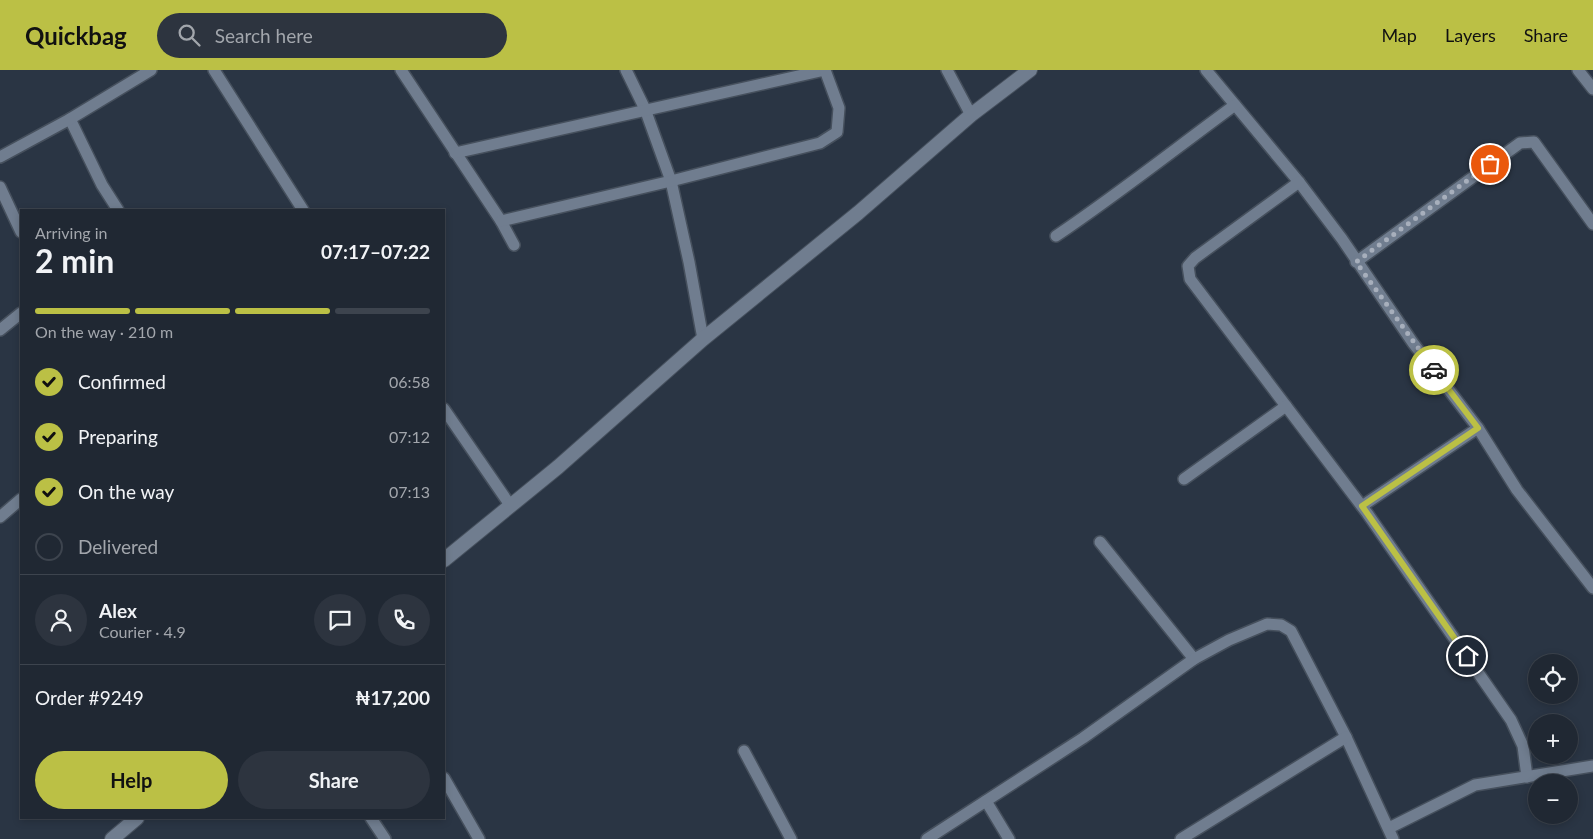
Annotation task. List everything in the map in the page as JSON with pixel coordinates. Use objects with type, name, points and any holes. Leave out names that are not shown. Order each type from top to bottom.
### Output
[{"type":"street","points":[[0,157],[70,119],[151,70]]},
{"type":"street","points":[[214,70],[302,209]]},
{"type":"street","points":[[401,70],[501,221],[514,245]]},
{"type":"street","points":[[626,70],[645,109],[671,180],[689,262],[703,340]]},
{"type":"street","points":[[454,152],[825,70],[839,108],[837,132],[820,142],[501,221]]},
{"type":"street","points":[[947,70],[971,115]]},
{"type":"street","points":[[445,559],[558,467],[703,340],[858,213],[971,115],[1030,70]]},
{"type":"street","points":[[1206,70],[1299,182],[1342,239],[1356,262],[1413,342],[1478,428],[1517,490],[1593,588]]},
{"type":"street","points":[[1578,70],[1593,89]]},
{"type":"street","points":[[1056,236],[1110,200],[1160,160],[1235,105]]},
{"type":"street","points":[[70,119],[102,185],[117,209]]},
{"type":"street","points":[[1356,262],[1520,143],[1534,142],[1593,224]]},
{"type":"street","points":[[1299,182],[1195,258],[1188,266],[1190,279],[1362,506],[1511,720],[1522,746],[1527,777]]},
{"type":"street","points":[[0,187],[20,230]]},
{"type":"street","points":[[0,330],[20,313]]},
{"type":"street","points":[[1184,479],[1286,406]]},
{"type":"street","points":[[445,411],[510,505]]},
{"type":"street","points":[[1362,506],[1478,428]]},
{"type":"street","points":[[0,517],[20,500]]},
{"type":"street","points":[[1100,542],[1194,659]]},
{"type":"street","points":[[927,839],[1083,738],[1194,659],[1229,640],[1267,624],[1281,625],[1291,631],[1346,737],[1391,834],[1475,785],[1593,766]]},
{"type":"street","points":[[1181,839],[1346,737]]},
{"type":"street","points":[[744,750],[791,839]]},
{"type":"street","points":[[445,780],[479,839]]},
{"type":"street","points":[[986,801],[1009,839]]},
{"type":"street","points":[[112,839],[136,819]]},
{"type":"street","points":[[373,819],[385,839]]},
{"type":"way so far","points":[[1434,370],[1356,262],[1490,164]]},
{"type":"route","points":[[1434,370],[1478,428],[1362,506],[1467,656]]}]
